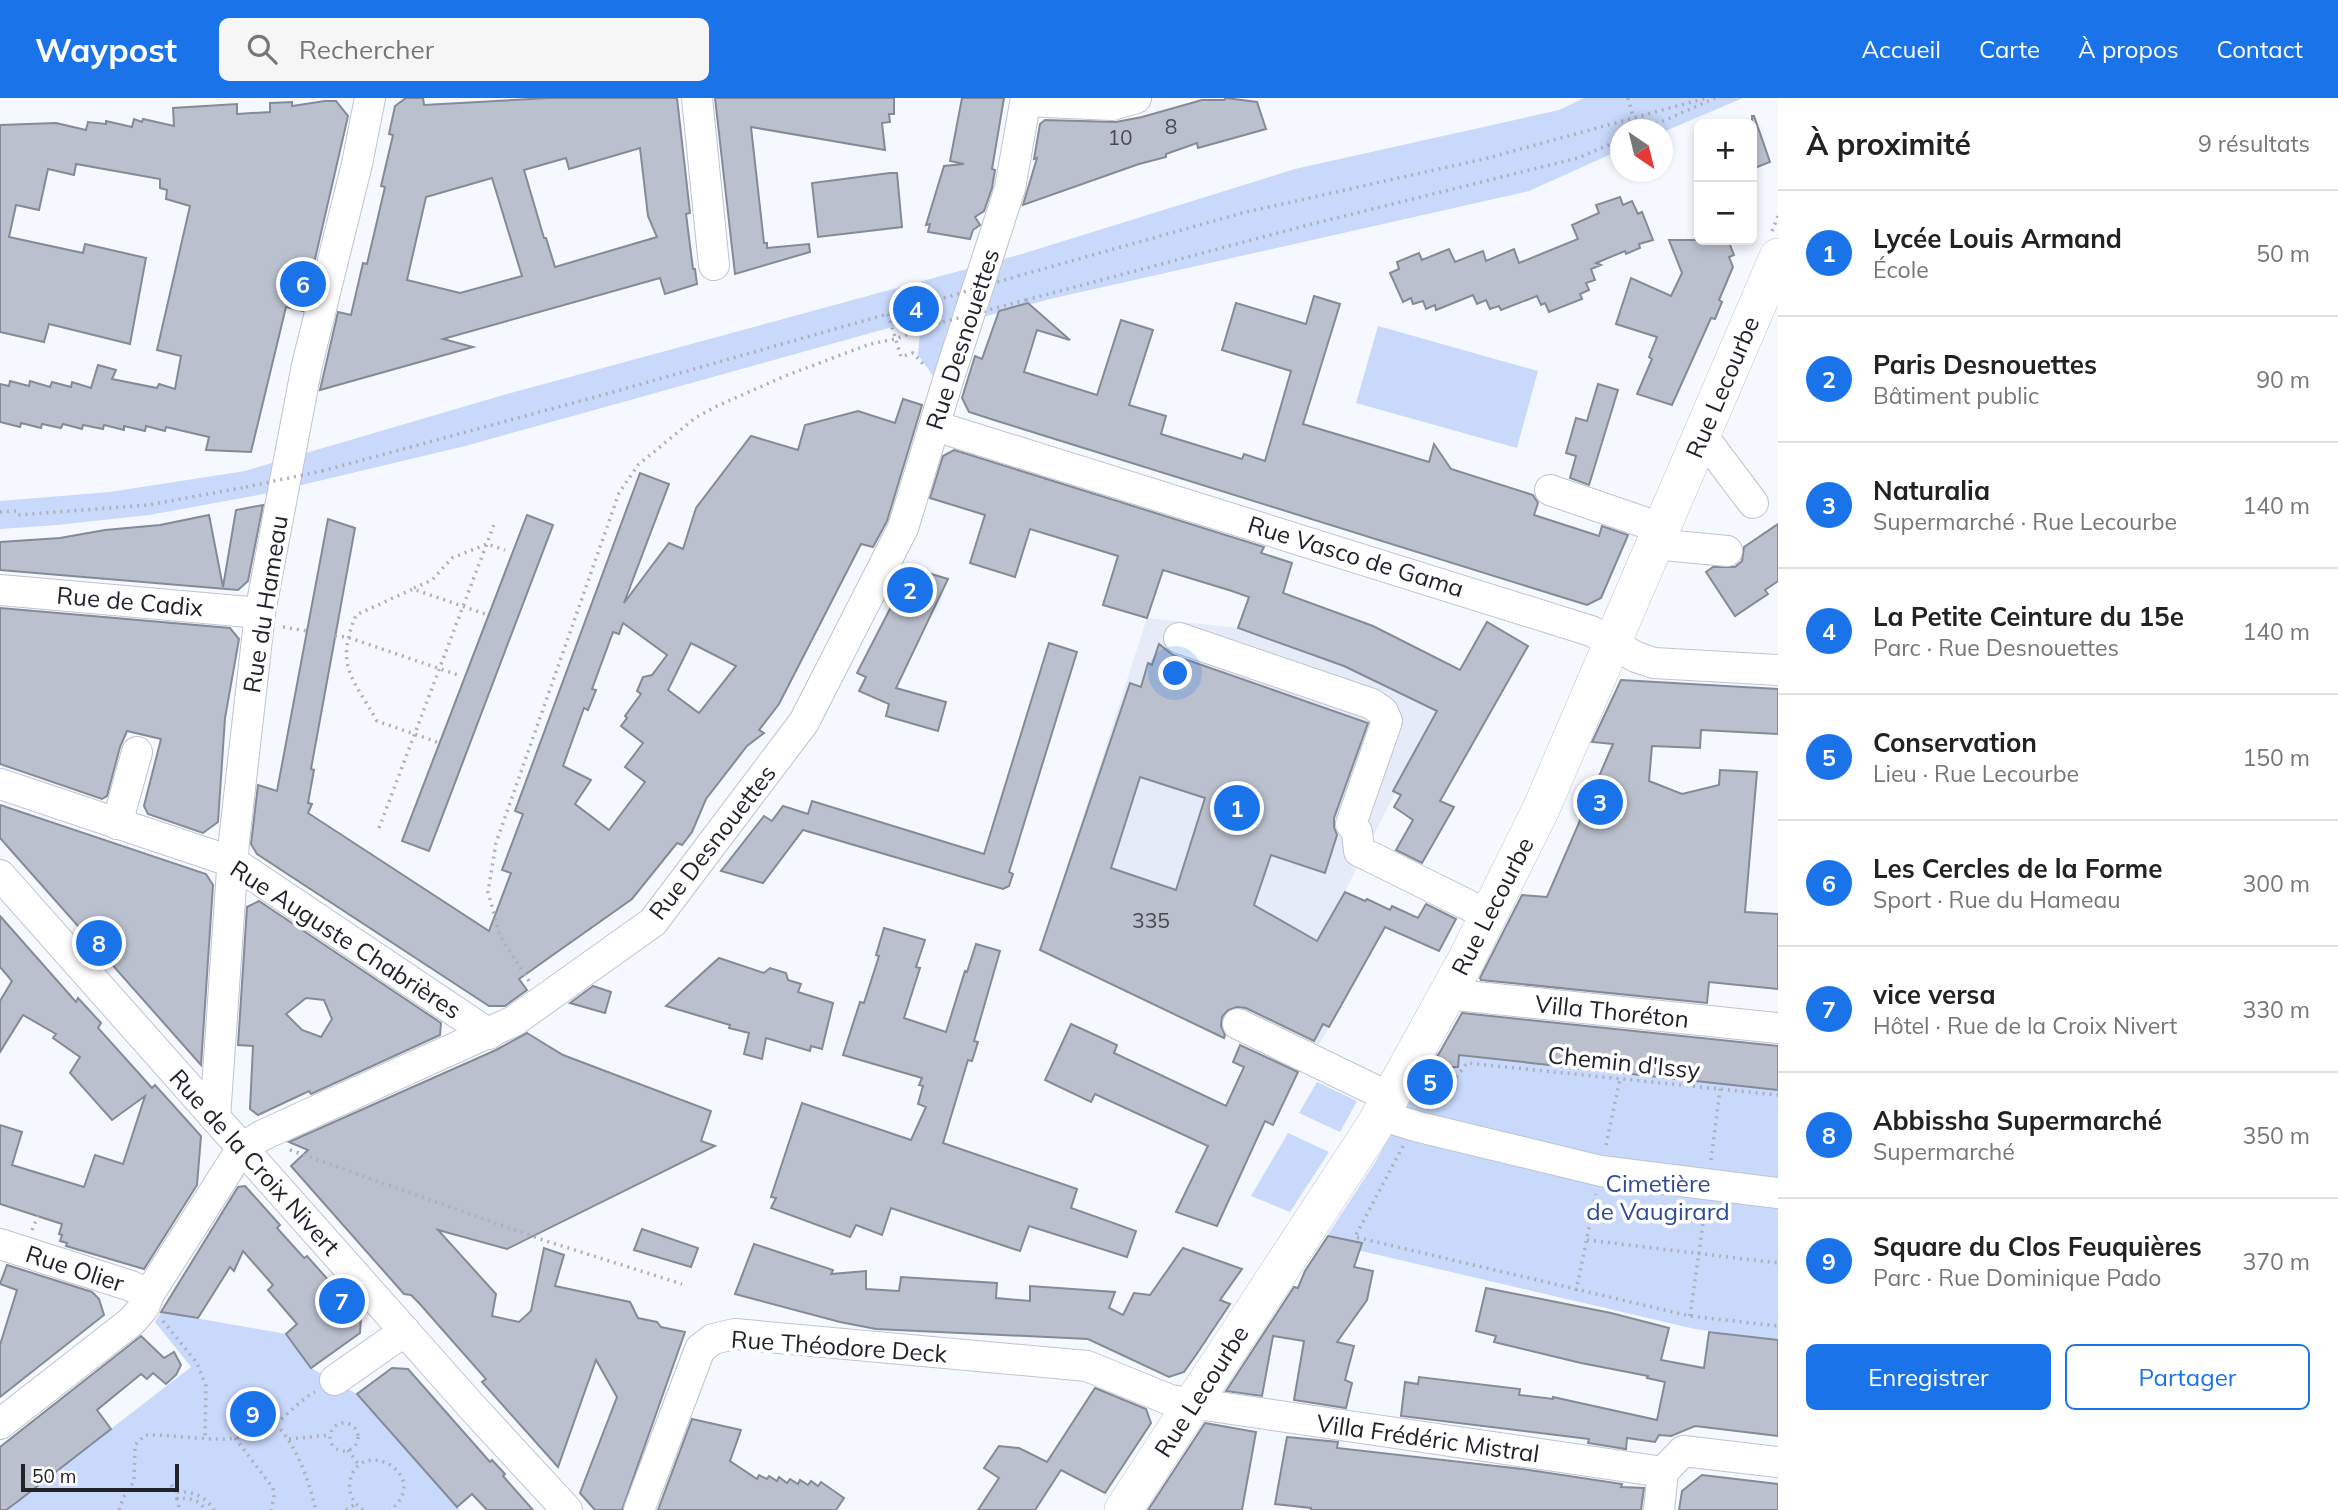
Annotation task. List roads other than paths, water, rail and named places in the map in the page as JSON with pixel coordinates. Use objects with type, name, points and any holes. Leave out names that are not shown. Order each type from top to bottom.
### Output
[{"type":"main road","name":"Rue Lecourbe","points":[[1123,1510],[1391,1110],[1541,809],[1778,257]]},
{"type":"street","name":"Rue du Hameau","points":[[215,1118],[233,862],[272,620],[307,365],[357,164],[370,98]]},
{"type":"street","points":[[697,98],[714,265]]},
{"type":"street","points":[[1026,99],[1112,105],[1136,98]]},
{"type":"street","name":"Rue Desnouettes","points":[[0,1424],[132,1321],[242,1148],[262,1135],[514,1021],[653,922],[804,722],[903,528],[1010,188],[1026,99]]},
{"type":"street","name":"Rue Vasco de Gama","points":[[934,425],[1591,631],[1636,657],[1654,663],[1778,670]]},
{"type":"street","points":[[1701,434],[1753,503]]},
{"type":"street","points":[[1550,490],[1658,536],[1727,551]]},
{"type":"street","name":"Rue de Cadix","points":[[0,590],[272,620]]},
{"type":"street","points":[[1179,638],[1372,704],[1382,712],[1387,721],[1351,824],[1357,832],[1359,851],[1488,915]]},
{"type":"street","points":[[117,824],[137,752]]},
{"type":"street","name":"Rue Auguste Chabrières","points":[[0,784],[233,862],[489,1034]]},
{"type":"street","name":"Rue de la Croix Nivert","points":[[0,875],[567,1510]]},
{"type":"street","name":"Villa Thoréton","points":[[1447,994],[1778,1028]]},
{"type":"street","points":[[1238,1024],[1391,1110],[1601,1171],[1778,1193]]},
{"type":"street","name":"Rue Olier","points":[[0,1244],[131,1286],[147,1301]]},
{"type":"street","points":[[335,1380],[405,1331]]},
{"type":"street","name":"Rue Théodore Deck","points":[[639,1510],[700,1349],[713,1339],[735,1334],[1087,1366],[1170,1400],[1193,1403]]},
{"type":"street","name":"Villa Frédéric Mistral","points":[[1193,1403],[1663,1472]]},
{"type":"street","points":[[1659,1510],[1663,1472],[1683,1451],[1778,1462]]},
{"type":"place","name":"Les Cercles de la Forme","points":[[303,284]]},
{"type":"place","name":"La Petite Ceinture du 15e","points":[[916,309]]},
{"type":"place","name":"Paris Desnouettes","points":[[910,590]]},
{"type":"place","name":"Naturalia","points":[[1600,802]]},
{"type":"place","name":"Lycée Louis Armand","points":[[1237,808]]},
{"type":"place","name":"Abbissha Supermarché","points":[[99,943]]},
{"type":"place","name":"Conservation","points":[[1430,1082]]},
{"type":"place","name":"vice versa","points":[[342,1301]]},
{"type":"place","name":"Square du Clos Feuquières","points":[[253,1414]]},
{"type":"park label","name":"Cimetière de Vaugirard","points":[[1658,1197]]}]
